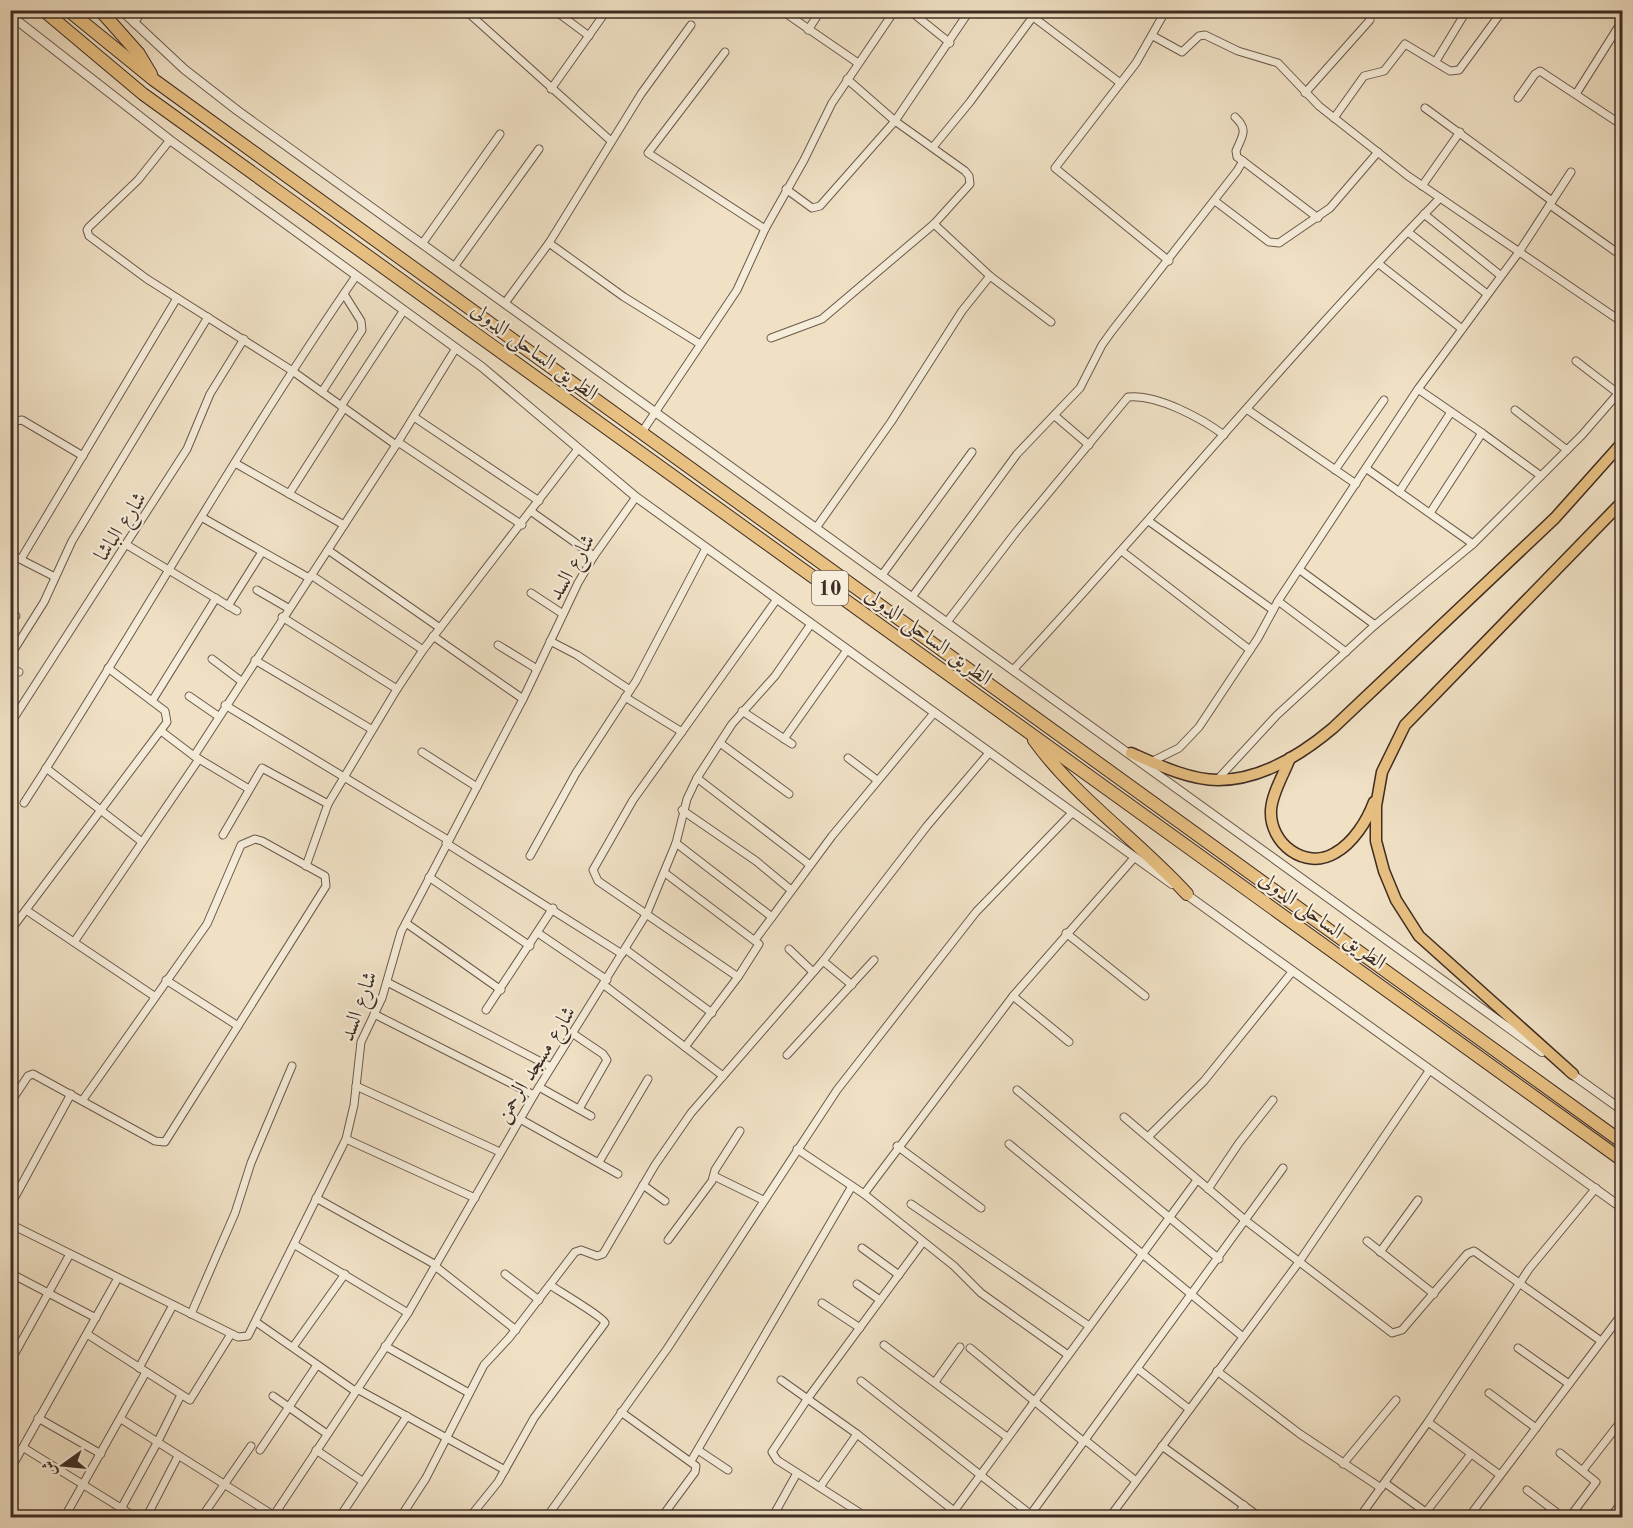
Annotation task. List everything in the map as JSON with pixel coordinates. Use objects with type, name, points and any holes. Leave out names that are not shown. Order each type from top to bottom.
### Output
[{"type":"highway","name":"الطريق الساحلى الدولى","points":[[43,10],[143,94],[1623,1160]]},
{"type":"highway","name":"الطريق الساحلى الدولى","points":[[68,10],[154,80],[1623,1142]]},
{"type":"highway","points":[[100,10],[139,54],[154,80]]},
{"type":"highway","points":[[1026,729],[1062,776],[1136,842],[1187,894]]},
{"type":"main road","points":[[1131,753],[1151,762],[1217,780],[1258,773],[1290,758],[1333,728],[1555,518],[1623,443]]},
{"type":"main road","points":[[1290,758],[1274,798],[1271,818],[1277,837],[1297,855],[1317,858],[1336,853],[1363,825],[1378,791],[1388,755],[1405,725],[1623,502]]},
{"type":"main road","points":[[1378,791],[1375,823],[1380,856],[1390,886],[1411,925],[1428,946],[1573,1074]]},
{"type":"street","points":[[121,10],[211,91],[1623,1110]]},
{"type":"street","points":[[134,23],[144,10]]},
{"type":"street","points":[[465,10],[611,141]]},
{"type":"street","points":[[554,10],[589,36]]},
{"type":"street","points":[[552,89],[607,10]]},
{"type":"street","points":[[781,10],[858,63]]},
{"type":"street","points":[[808,30],[821,10]]},
{"type":"street","points":[[642,432],[746,275],[765,229],[847,79],[895,10]]},
{"type":"street","points":[[909,10],[950,43]]},
{"type":"street","points":[[786,189],[812,208],[817,208],[896,121],[970,10]]},
{"type":"street","points":[[1023,10],[1119,82]]},
{"type":"street","points":[[1166,10],[1154,36],[1055,168],[1169,261]]},
{"type":"street","points":[[1436,61],[1467,10]]},
{"type":"street","points":[[1334,118],[1364,76],[1384,71],[1404,44],[1408,44],[1450,71],[1461,68],[1503,10]]},
{"type":"street","points":[[10,15],[170,140],[521,398],[636,497],[1429,1071],[1623,1208]]},
{"type":"street","points":[[933,147],[970,102],[1032,18]]},
{"type":"street","points":[[1305,93],[1370,20]]},
{"type":"street","points":[[1576,94],[1623,21]]},
{"type":"street","points":[[505,303],[549,243],[611,141],[691,25]]},
{"type":"street","points":[[1154,36],[1182,52],[1199,36],[1205,35],[1238,51],[1278,63],[1305,93],[1334,118],[1422,186],[1623,322]]},
{"type":"street","points":[[725,52],[648,153],[765,229]]},
{"type":"street","points":[[1518,98],[1535,74],[1540,71],[1623,125]]},
{"type":"street","points":[[771,338],[822,318],[934,224],[970,181],[965,171],[896,121],[847,79]]},
{"type":"street","points":[[1425,108],[1623,256]]},
{"type":"street","points":[[1235,117],[1244,130],[1236,153],[1243,161],[1287,192],[1318,218]]},
{"type":"street","points":[[1422,186],[1460,132]]},
{"type":"street","points":[[422,244],[500,134]]},
{"type":"street","points":[[170,140],[138,180],[97,218],[87,233],[117,259],[244,339],[397,444],[522,525]]},
{"type":"street","points":[[454,267],[539,149]]},
{"type":"street","points":[[1215,201],[1273,243],[1279,243],[1318,218],[1341,198],[1378,152]]},
{"type":"street","points":[[912,597],[1017,454],[1080,388],[1102,345],[1215,201],[1243,161]]},
{"type":"street","points":[[1151,762],[1179,748],[1195,733],[1250,650],[1278,601],[1418,389],[1519,252],[1571,172]]},
{"type":"street","points":[[1013,670],[1123,552],[1224,435],[1440,198]]},
{"type":"street","points":[[1424,214],[1500,275]]},
{"type":"street","points":[[934,224],[990,276],[1051,322]]},
{"type":"street","points":[[1408,232],[1487,294]]},
{"type":"street","points":[[549,243],[624,297],[700,345]]},
{"type":"street","points":[[1378,264],[1462,329]]},
{"type":"street","points":[[24,803],[203,518],[291,370],[356,276]]},
{"type":"street","points":[[816,528],[897,413],[962,311],[990,276]]},
{"type":"street","points":[[322,392],[362,330],[361,321],[344,294]]},
{"type":"street","points":[[21,559],[177,298]]},
{"type":"street","points":[[289,494],[404,310]]},
{"type":"street","points":[[10,656],[44,602],[72,541],[208,317]]},
{"type":"street","name":"شارع الباشا","points":[[10,724],[188,449],[210,394],[244,339]]},
{"type":"street","points":[[74,942],[142,842],[196,757],[218,716],[397,444],[456,348]]},
{"type":"street","points":[[1217,780],[1277,715],[1375,625],[1473,544],[1621,392],[1576,361]]},
{"type":"street","points":[[1418,389],[1541,476]]},
{"type":"street","points":[[947,622],[1016,532],[1125,400],[1131,397],[1185,410],[1224,435]]},
{"type":"street","points":[[1335,470],[1384,400]]},
{"type":"street","points":[[1248,410],[1356,484]]},
{"type":"street","points":[[1515,410],[1567,450]]},
{"type":"street","points":[[1399,492],[1451,412]]},
{"type":"street","points":[[1055,416],[1089,445]]},
{"type":"street","points":[[414,417],[539,501]]},
{"type":"street","points":[[10,428],[14,422],[22,420],[83,456]]},
{"type":"street","points":[[1430,513],[1482,434]]},
{"type":"street","points":[[306,866],[328,804],[397,689],[433,636],[522,525],[578,449]]},
{"type":"street","points":[[882,575],[972,452]]},
{"type":"street","points":[[235,463],[344,525]]},
{"type":"street","points":[[1367,469],[1473,544]]},
{"type":"street","name":"شارع السد","points":[[256,1322],[346,1139],[361,1042],[387,982],[395,948],[406,923],[523,699],[563,614],[594,556],[636,497]]},
{"type":"street","points":[[532,512],[594,556]]},
{"type":"street","points":[[203,518],[310,576],[423,650]]},
{"type":"street","points":[[1150,522],[1273,610]]},
{"type":"street","points":[[128,545],[237,611]]},
{"type":"street","points":[[530,856],[576,773],[627,693],[706,548]]},
{"type":"street","points":[[327,550],[440,628]]},
{"type":"street","points":[[228,606],[262,552]]},
{"type":"street","points":[[1123,552],[1250,650]]},
{"type":"street","points":[[10,554],[55,577]]},
{"type":"street","points":[[1299,570],[1375,625]]},
{"type":"street","points":[[257,590],[288,608]]},
{"type":"street","points":[[531,593],[563,614]]},
{"type":"street","points":[[152,701],[216,598]]},
{"type":"street","points":[[738,977],[598,881],[593,870],[633,800],[777,599]]},
{"type":"street","points":[[1278,601],[1346,652]]},
{"type":"street","points":[[282,616],[397,689]]},
{"type":"street","name":"شارع مسجد الرحمن","points":[[272,1516],[408,1313],[534,1095],[647,913],[676,843],[682,810],[698,778],[742,711],[780,670],[811,624]]},
{"type":"street","points":[[433,636],[523,699]]},
{"type":"street","points":[[550,641],[577,655],[682,732]]},
{"type":"street","points":[[498,645],[537,669]]},
{"type":"street","points":[[784,739],[847,650]]},
{"type":"street","points":[[212,659],[241,681]]},
{"type":"street","points":[[255,660],[371,729]]},
{"type":"street","points":[[10,668],[19,672]]},
{"type":"street","points":[[10,931],[167,722],[168,714],[108,668]]},
{"type":"street","points":[[189,696],[218,716]]},
{"type":"street","points":[[225,705],[624,951],[712,1013]]},
{"type":"street","points":[[742,711],[792,744]]},
{"type":"street","points":[[755,940],[877,780],[934,713]]},
{"type":"street","points":[[161,731],[196,757],[249,789]]},
{"type":"street","points":[[720,743],[789,794]]},
{"type":"street","points":[[422,752],[477,787]]},
{"type":"street","points":[[400,1518],[447,1438],[484,1365],[516,1329],[575,1252],[581,1250],[597,1256],[603,1254],[643,1185],[679,1130],[823,961],[927,826],[988,753]]},
{"type":"street","points":[[848,758],[877,780]]},
{"type":"street","points":[[46,768],[142,842]]},
{"type":"street","points":[[223,835],[259,771],[264,768],[328,804]]},
{"type":"street","points":[[698,778],[810,865]]},
{"type":"street","points":[[682,810],[756,861],[791,890]]},
{"type":"street","points":[[546,1518],[679,1331],[837,1089],[970,919],[1072,813]]},
{"type":"street","points":[[10,1103],[30,1074],[71,1094],[82,1101],[155,1142],[165,1142],[326,886],[325,876],[262,841],[255,839],[241,844],[207,924],[82,1101]]},
{"type":"street","points":[[676,843],[772,917]]},
{"type":"street","points":[[864,1194],[897,1146],[1013,996],[1134,858]]},
{"type":"street","points":[[665,873],[755,940],[758,948],[685,1047]]},
{"type":"street","points":[[429,877],[530,946]]},
{"type":"street","points":[[486,1010],[553,908]]},
{"type":"street","points":[[26,910],[154,996]]},
{"type":"street","points":[[406,923],[501,990]]},
{"type":"street","points":[[538,933],[723,1076]]},
{"type":"street","points":[[1066,933],[1145,996]]},
{"type":"street","points":[[789,950],[813,972]]},
{"type":"street","points":[[787,1054],[874,960]]},
{"type":"street","points":[[823,961],[852,985]]},
{"type":"street","points":[[1148,1137],[1204,1081],[1292,972]]},
{"type":"street","points":[[166,980],[238,1026]]},
{"type":"street","points":[[387,982],[551,1067]]},
{"type":"street","points":[[1013,996],[1068,1042]]},
{"type":"street","points":[[374,1014],[534,1095]]},
{"type":"street","points":[[572,1033],[606,1056],[607,1060],[579,1109]]},
{"type":"street","points":[[191,1314],[236,1213],[251,1163],[292,1066]]},
{"type":"street","points":[[1109,1518],[1299,1262],[1429,1071]]},
{"type":"street","points":[[599,1162],[648,1079]]},
{"type":"street","points":[[356,1086],[500,1152]]},
{"type":"street","points":[[539,1087],[591,1116]]},
{"type":"street","points":[[1017,1090],[1219,1259]]},
{"type":"street","points":[[10,1206],[71,1094]]},
{"type":"street","points":[[1208,1190],[1239,1143],[1273,1100]]},
{"type":"street","points":[[1124,1117],[1245,1220],[1394,1334],[1402,1330],[1472,1251],[1477,1252],[1601,1341]]},
{"type":"street","points":[[520,1119],[618,1174]]},
{"type":"street","points":[[668,1240],[714,1176],[715,1170],[740,1131]]},
{"type":"street","points":[[346,1139],[475,1198]]},
{"type":"street","points":[[1009,1143],[1243,1337]]},
{"type":"street","points":[[897,1146],[981,1208]]},
{"type":"street","points":[[796,1149],[864,1194],[954,1266],[981,1293],[1068,1355]]},
{"type":"street","points":[[861,1382],[1031,1516],[1283,1168]]},
{"type":"street","points":[[714,1176],[763,1200]]},
{"type":"street","points":[[949,1518],[1197,1180]]},
{"type":"street","points":[[643,1185],[665,1201]]},
{"type":"street","points":[[691,1461],[852,1186]]},
{"type":"street","points":[[1362,1516],[1428,1422],[1520,1282],[1596,1188]]},
{"type":"street","points":[[316,1198],[436,1266],[516,1329]]},
{"type":"street","points":[[1380,1252],[1418,1200]]},
{"type":"street","points":[[911,1204],[1089,1326]]},
{"type":"street","points":[[10,1224],[231,1334],[245,1338],[256,1322],[356,1390],[505,1470]]},
{"type":"street","points":[[1367,1241],[1434,1294]]},
{"type":"street","points":[[868,1518],[777,1460],[772,1452],[808,1398],[923,1242]]},
{"type":"street","points":[[295,1245],[408,1313]]},
{"type":"street","points":[[862,1248],[899,1275]]},
{"type":"street","points":[[10,1362],[70,1254]]},
{"type":"street","points":[[10,1273],[48,1295],[96,1318]]},
{"type":"street","points":[[293,1347],[345,1274]]},
{"type":"street","points":[[505,1274],[538,1300]]},
{"type":"street","points":[[10,1470],[118,1278]]},
{"type":"street","points":[[857,1284],[880,1300]]},
{"type":"street","points":[[470,1518],[505,1470],[530,1423],[605,1323],[599,1315],[550,1285]]},
{"type":"street","points":[[822,1303],[860,1328]]},
{"type":"street","points":[[139,1368],[173,1305]]},
{"type":"street","points":[[1468,1518],[1623,1314]]},
{"type":"street","points":[[87,1334],[190,1400],[231,1334]]},
{"type":"street","points":[[884,1345],[1007,1437]]},
{"type":"street","points":[[385,1346],[469,1393]]},
{"type":"street","points":[[935,1382],[960,1347]]},
{"type":"street","points":[[970,1348],[1136,1481]]},
{"type":"street","points":[[1518,1348],[1569,1384]]},
{"type":"street","points":[[260,1450],[317,1365]]},
{"type":"street","points":[[1138,1369],[1190,1409]]},
{"type":"street","points":[[1217,1371],[1343,1464],[1434,1518]]},
{"type":"street","points":[[64,1518],[146,1372]]},
{"type":"street","points":[[781,1380],[857,1434],[954,1511]]},
{"type":"street","points":[[1489,1393],[1536,1428]]},
{"type":"street","points":[[116,1518],[158,1443],[181,1395]]},
{"type":"street","points":[[273,1396],[327,1434]]},
{"type":"street","points":[[1343,1464],[1396,1400]]},
{"type":"street","points":[[621,1412],[696,1466],[695,1472],[661,1518]]},
{"type":"street","points":[[339,1518],[407,1416]]},
{"type":"street","points":[[38,1418],[101,1454]]},
{"type":"street","points":[[121,1419],[272,1516]]},
{"type":"street","points":[[1583,1470],[1623,1420]]},
{"type":"street","points":[[1428,1422],[1500,1475]]},
{"type":"street","points":[[820,1487],[857,1434]]},
{"type":"street","points":[[201,1518],[251,1446]]},
{"type":"street","points":[[1162,1446],[1261,1518]]},
{"type":"street","points":[[24,1448],[83,1482],[137,1518]]},
{"type":"street","points":[[316,1450],[362,1481]]},
{"type":"street","points":[[698,1450],[728,1470]]},
{"type":"street","points":[[1527,1490],[1567,1518],[1596,1482],[1560,1453]]},
{"type":"street","points":[[1426,1512],[1471,1454]]},
{"type":"street","points":[[146,1518],[178,1456]]},
{"type":"street","points":[[772,1518],[797,1473]]},
{"type":"street","points":[[1610,1518],[1623,1502]]},
{"type":"street","points":[[1236,1518],[1244,1505]]}]
